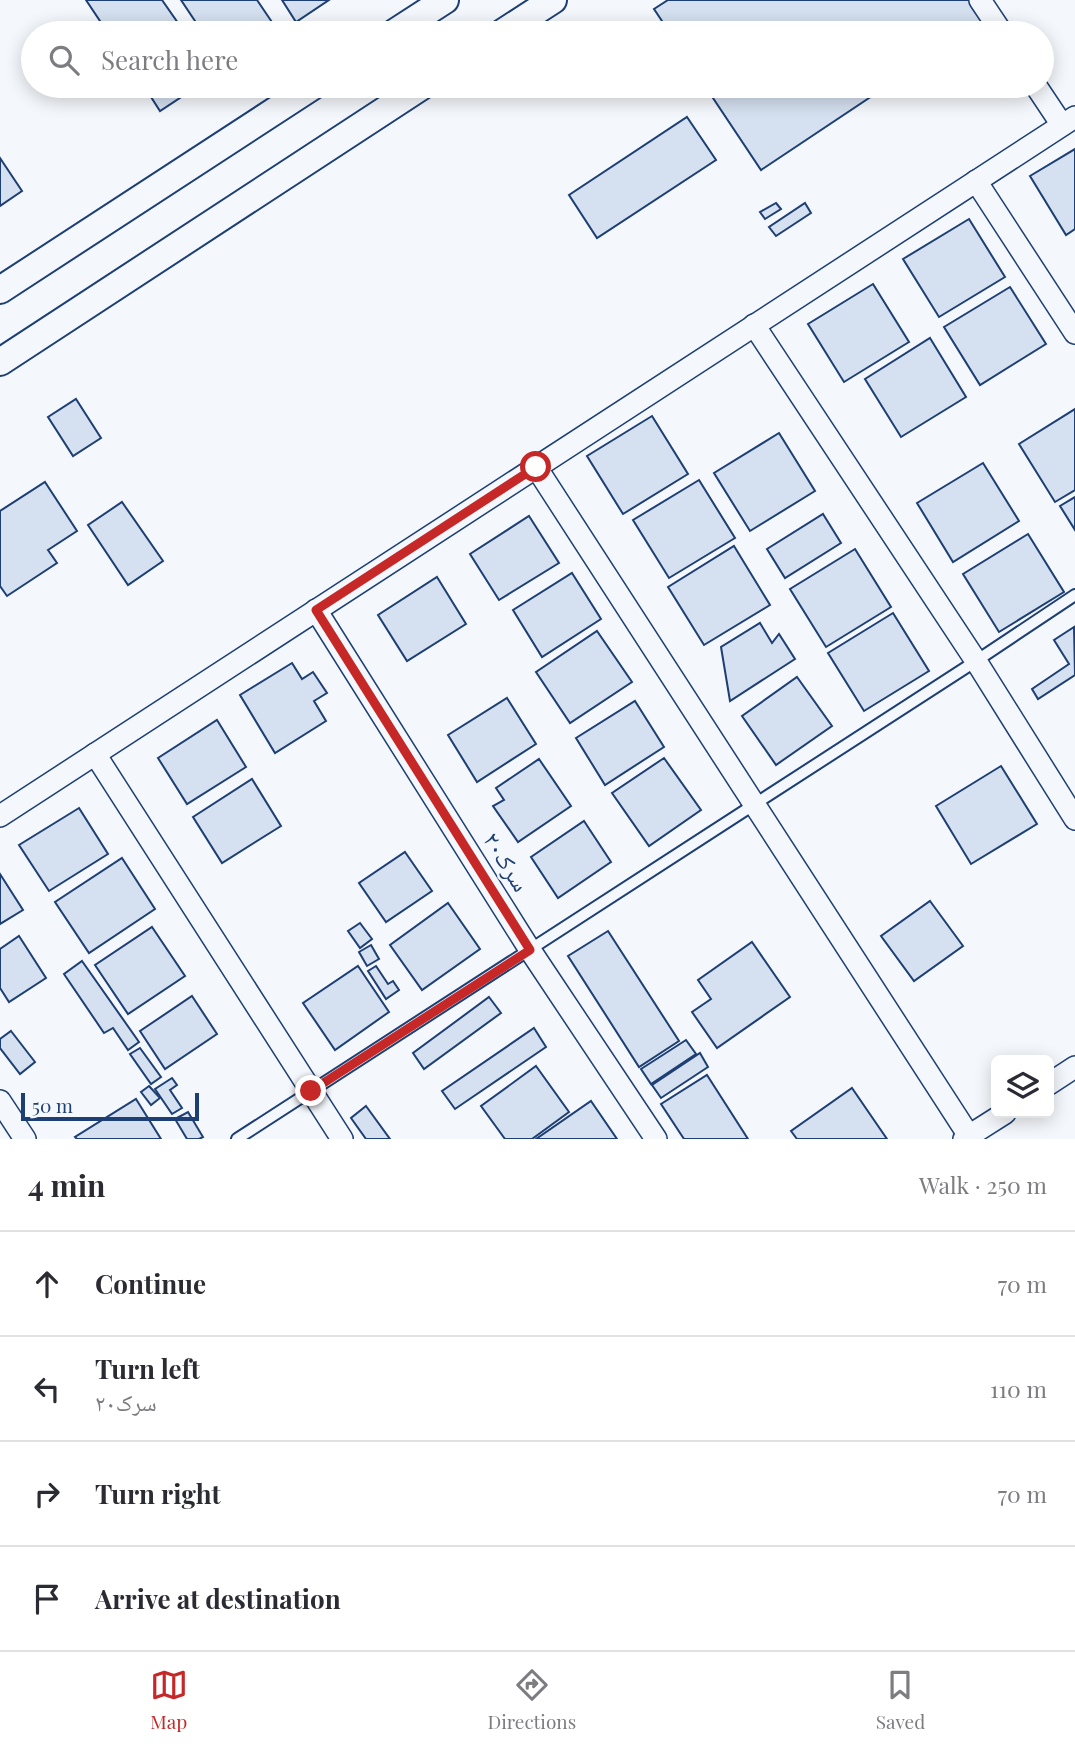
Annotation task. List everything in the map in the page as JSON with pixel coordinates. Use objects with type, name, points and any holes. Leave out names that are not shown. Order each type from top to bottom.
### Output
[{"type":"street","points":[[413,21],[445,0]]},
{"type":"street","points":[[520,21],[552,0]]},
{"type":"street","points":[[980,0],[994,21]]},
{"type":"street","points":[[0,290],[295,98]]},
{"type":"street","points":[[0,362],[404,98]]},
{"type":"street","points":[[0,816],[1069,121],[1047,98]]},
{"type":"street","points":[[976,181],[1075,333]]},
{"type":"street","points":[[754,325],[976,661],[1075,819]]},
{"type":"street","points":[[536,467],[968,1138],[997,1118]]},
{"type":"street","name":"سرک۲۰","points":[[316,610],[530,950],[656,1139]]},
{"type":"street","points":[[95,754],[342,1139]]},
{"type":"street","points":[[1054,1081],[1075,1067]]},
{"type":"street","points":[[0,1101],[25,1139]]},
{"type":"lane","points":[[237,1139],[1075,595]]},
{"type":"building","points":[[86,0],[162,0],[177,21],[100,21]]},
{"type":"building","points":[[181,0],[257,0],[271,21],[195,21]]},
{"type":"building","points":[[282,0],[329,0],[298,21]]},
{"type":"building","points":[[668,0],[969,0],[982,21],[662,21],[654,9]]},
{"type":"building","points":[[152,98],[180,98],[160,111]]},
{"type":"building","points":[[713,98],[869,98],[761,170]]},
{"type":"building","points":[[687,117],[716,160],[597,238],[569,195]]},
{"type":"building","points":[[1075,149],[1075,229],[1066,235],[1030,176]]},
{"type":"building","points":[[0,158],[22,191],[0,206]]},
{"type":"building","points":[[776,203],[781,209],[765,219],[760,212]]},
{"type":"building","points":[[805,203],[811,213],[776,236],[769,227]]},
{"type":"building","points":[[969,219],[1005,277],[939,317],[903,259]]},
{"type":"building","points":[[873,284],[909,342],[844,382],[808,324]]},
{"type":"building","points":[[1010,287],[1046,344],[980,385],[944,327]]},
{"type":"building","points":[[930,338],[966,397],[901,437],[865,379]]},
{"type":"building","points":[[76,399],[101,438],[73,456],[48,417]]},
{"type":"building","points":[[1075,409],[1075,490],[1055,502],[1019,444]]},
{"type":"building","points":[[652,416],[688,474],[623,514],[587,456]]},
{"type":"building","points":[[779,433],[815,491],[750,531],[714,473]]},
{"type":"building","points":[[983,463],[1019,521],[953,562],[917,503]]},
{"type":"building","points":[[699,480],[735,538],[669,578],[633,520]]},
{"type":"building","points":[[45,482],[77,531],[48,550],[57,563],[7,596],[0,586],[0,511]]},
{"type":"building","points":[[1075,497],[1075,530],[1060,506]]},
{"type":"building","points":[[122,502],[163,561],[128,585],[88,525]]},
{"type":"building","points":[[823,514],[841,543],[785,578],[767,549]]},
{"type":"building","points":[[529,516],[559,563],[499,600],[470,554]]},
{"type":"building","points":[[1028,534],[1064,592],[999,632],[963,574]]},
{"type":"building","points":[[734,546],[770,605],[704,645],[668,587]]},
{"type":"building","points":[[855,549],[891,607],[826,647],[790,589]]},
{"type":"building","points":[[572,573],[601,619],[542,657],[513,610]]},
{"type":"building","points":[[437,577],[466,624],[407,661],[378,615]]},
{"type":"building","points":[[893,613],[929,671],[864,711],[828,653]]},
{"type":"building","points":[[760,623],[772,643],[779,634],[795,659],[730,701],[721,647]]},
{"type":"building","points":[[1074,627],[1075,675],[1038,699],[1032,689],[1069,664],[1054,640]]},
{"type":"building","points":[[597,631],[632,682],[570,723],[536,672]]},
{"type":"building","points":[[292,663],[302,679],[313,672],[327,693],[314,701],[326,721],[275,753],[240,695]]},
{"type":"building","points":[[797,677],[832,726],[776,765],[742,716]]},
{"type":"building","points":[[507,698],[536,744],[477,782],[448,735]]},
{"type":"building","points":[[635,701],[664,747],[605,785],[576,738]]},
{"type":"building","points":[[217,720],[246,767],[187,804],[158,758]]},
{"type":"building","points":[[664,758],[701,810],[649,846],[612,793]]},
{"type":"building","points":[[539,759],[571,806],[518,842],[493,806],[504,800],[496,788]]},
{"type":"building","points":[[1001,766],[1037,824],[971,864],[936,806]]},
{"type":"building","points":[[252,779],[281,826],[222,863],[193,817]]},
{"type":"building","points":[[79,808],[108,854],[49,891],[19,845]]},
{"type":"building","points":[[584,821],[611,862],[558,898],[531,857]]},
{"type":"building","points":[[405,852],[432,891],[386,922],[359,883]]},
{"type":"building","points":[[122,858],[155,909],[89,953],[55,902]]},
{"type":"building","points":[[0,874],[23,910],[0,924]]},
{"type":"building","points":[[930,901],[963,946],[914,981],[881,936]]},
{"type":"building","points":[[448,903],[480,949],[422,990],[390,945]]},
{"type":"building","points":[[360,923],[372,939],[360,948],[348,931]]},
{"type":"building","points":[[152,927],[185,976],[128,1014],[95,965]]},
{"type":"building","points":[[608,931],[679,1041],[639,1067],[568,956]]},
{"type":"building","points":[[19,936],[46,978],[9,1002],[0,988],[0,949]]},
{"type":"building","points":[[752,942],[790,997],[717,1048],[692,1012],[711,999],[698,980]]},
{"type":"building","points":[[371,945],[379,959],[367,966],[359,952]]},
{"type":"building","points":[[82,961],[139,1042],[128,1050],[113,1028],[104,1033],[64,974]]},
{"type":"building","points":[[358,966],[389,1012],[335,1050],[303,1003]]},
{"type":"building","points":[[376,966],[388,984],[393,981],[399,990],[386,999],[368,971]]},
{"type":"building","points":[[192,996],[217,1034],[165,1069],[140,1031]]},
{"type":"building","points":[[489,997],[501,1013],[424,1069],[413,1053]]},
{"type":"building","points":[[534,1028],[546,1047],[455,1109],[442,1091]]},
{"type":"building","points":[[11,1031],[35,1062],[20,1074],[0,1048],[0,1039]]},
{"type":"building","points":[[686,1040],[696,1054],[651,1084],[641,1069]]},
{"type":"building","points":[[140,1048],[161,1077],[151,1084],[130,1054]]},
{"type":"building","points":[[700,1053],[708,1067],[661,1098],[652,1085]]},
{"type":"building","points":[[536,1066],[569,1112],[532,1139],[505,1139],[481,1106]]},
{"type":"building","points":[[707,1075],[748,1139],[684,1139],[661,1104]]},
{"type":"building","points":[[172,1078],[177,1085],[170,1090],[182,1108],[172,1114],[155,1089]]},
{"type":"building","points":[[149,1086],[160,1098],[151,1105],[141,1092]]},
{"type":"building","points":[[852,1088],[887,1139],[797,1139],[791,1131]]},
{"type":"building","points":[[136,1099],[161,1139],[75,1137]]},
{"type":"building","points":[[591,1101],[617,1139],[536,1139]]},
{"type":"building","points":[[366,1106],[390,1139],[366,1139],[351,1118]]},
{"type":"building","points":[[188,1112],[203,1137],[199,1139],[187,1139],[175,1119]]},
{"type":"route","points":[[311,1091],[530,950],[316,610],[536,467]]}]
